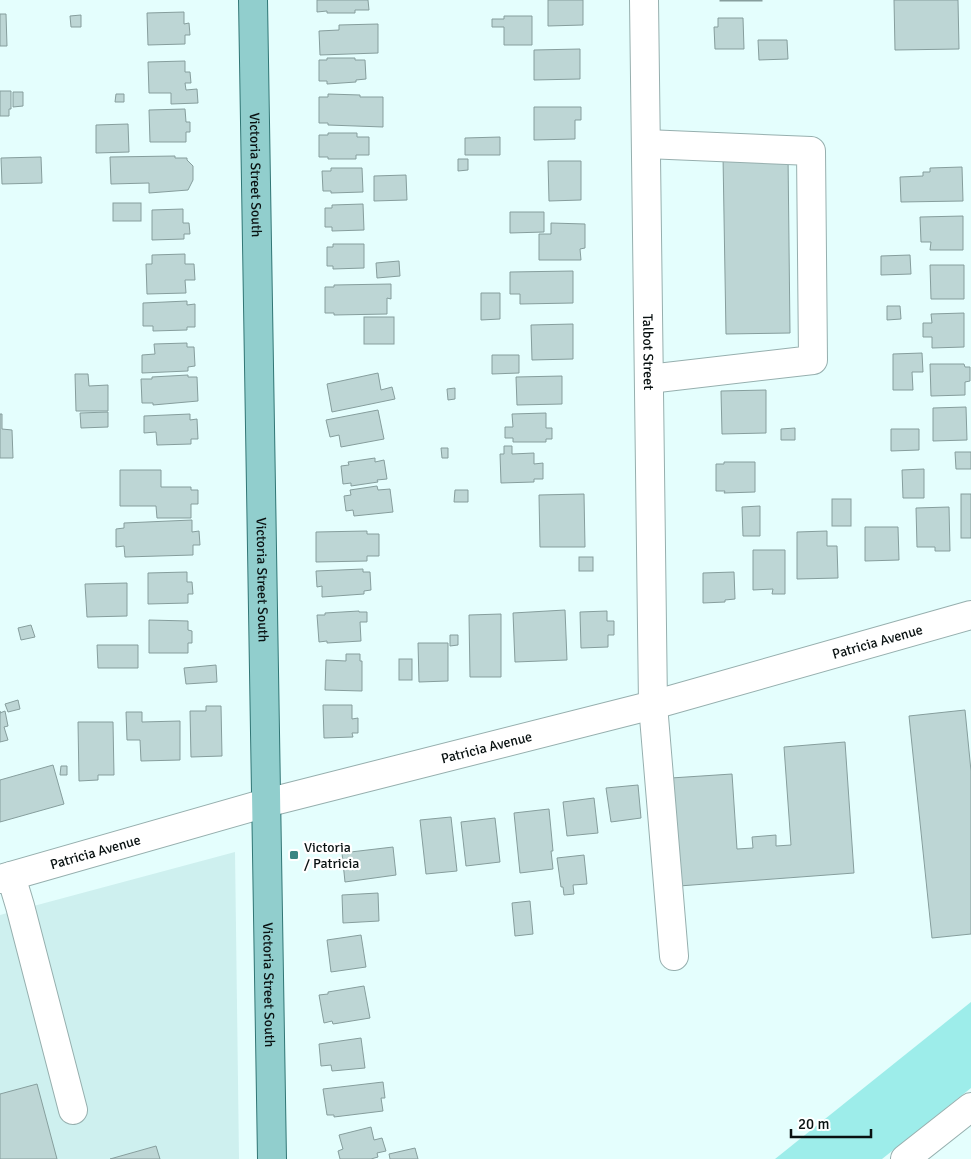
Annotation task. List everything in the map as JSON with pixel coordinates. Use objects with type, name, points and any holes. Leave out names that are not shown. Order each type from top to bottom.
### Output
[{"type":"main road","name":"Victoria Street South","points":[[253,0],[272,1159]]},
{"type":"street","name":"Talbot Street","points":[[644,0],[653,705],[674,956]]},
{"type":"street","points":[[646,144],[811,151],[813,360],[648,379]]},
{"type":"street","name":"Patricia Avenue","points":[[5,877],[266,803],[653,705],[971,615]]},
{"type":"street","points":[[5,877],[25,924],[72,1110]]},
{"type":"street","points":[[905,1159],[971,1107]]},
{"type":"shaded area","points":[[235,852],[239,1159],[0,1159],[0,915]]},
{"type":"shaded area","points":[[971,1002],[971,1088],[882,1159],[775,1159]]},
{"type":"building","points":[[317,0],[368,0],[369,10],[355,10],[355,13],[317,12]]},
{"type":"building","points":[[548,0],[583,0],[583,25],[548,26]]},
{"type":"building","points":[[762,0],[762,1],[720,1]]},
{"type":"building","points":[[894,0],[958,0],[959,49],[895,50]]},
{"type":"building","points":[[184,12],[184,24],[189,23],[190,35],[185,35],[185,44],[148,45],[147,13]]},
{"type":"building","points":[[0,14],[6,14],[7,46],[0,46]]},
{"type":"building","points":[[81,15],[81,27],[71,27],[70,16]]},
{"type":"building","points":[[504,16],[532,16],[532,45],[504,45],[504,27],[492,27],[492,19],[504,19]]},
{"type":"building","points":[[718,18],[743,18],[744,49],[715,49],[714,27],[718,27]]},
{"type":"building","points":[[378,24],[378,53],[320,55],[319,31],[339,30],[339,25]]},
{"type":"building","points":[[758,40],[787,40],[788,59],[759,60]]},
{"type":"building","points":[[580,49],[580,79],[534,80],[534,50]]},
{"type":"building","points":[[327,58],[365,60],[366,79],[356,80],[356,82],[327,84],[327,81],[319,81],[319,60],[327,60]]},
{"type":"building","points":[[185,61],[185,72],[190,72],[191,83],[185,83],[186,90],[197,89],[198,103],[171,104],[171,93],[149,93],[148,62]]},
{"type":"building","points":[[0,91],[11,91],[9,116],[0,116]]},
{"type":"building","points":[[13,92],[23,92],[23,106],[13,107]]},
{"type":"building","points":[[116,94],[124,94],[124,102],[115,102]]},
{"type":"building","points":[[328,94],[383,97],[383,127],[319,123],[319,97],[328,97]]},
{"type":"building","points":[[534,107],[581,107],[581,120],[575,120],[575,139],[534,140]]},
{"type":"building","points":[[185,109],[186,122],[190,122],[190,132],[186,132],[186,142],[150,142],[149,110]]},
{"type":"building","points":[[128,124],[129,152],[96,153],[96,125]]},
{"type":"building","points":[[328,133],[357,133],[357,137],[369,137],[369,155],[356,155],[356,159],[328,159],[328,157],[319,157],[319,135],[328,135]]},
{"type":"building","points":[[500,137],[500,155],[465,155],[465,138]]},
{"type":"building","points":[[788,155],[790,333],[726,334],[723,156]]},
{"type":"building","points":[[175,156],[175,158],[187,158],[193,166],[193,180],[188,190],[149,193],[149,183],[111,184],[110,157]]},
{"type":"building","points":[[41,157],[42,183],[2,184],[1,158]]},
{"type":"building","points":[[458,159],[468,159],[468,170],[458,171]]},
{"type":"building","points":[[548,161],[581,161],[581,200],[549,201]]},
{"type":"building","points":[[962,167],[963,201],[901,202],[900,177],[923,176],[923,172],[930,172],[930,168]]},
{"type":"building","points":[[331,168],[362,168],[363,192],[331,193],[331,191],[323,191],[322,171],[331,171]]},
{"type":"building","points":[[406,175],[407,200],[374,201],[374,176]]},
{"type":"building","points":[[113,203],[141,203],[141,221],[113,221]]},
{"type":"building","points":[[363,204],[364,230],[332,231],[332,227],[325,227],[325,208],[332,208],[332,205]]},
{"type":"building","points":[[183,209],[183,223],[189,223],[190,234],[184,234],[184,239],[152,240],[152,210]]},
{"type":"building","points":[[510,212],[544,212],[544,232],[510,233]]},
{"type":"building","points":[[963,216],[963,250],[930,250],[931,242],[921,242],[920,217]]},
{"type":"building","points":[[551,223],[585,224],[585,248],[580,249],[581,260],[539,260],[539,234],[551,234]]},
{"type":"building","points":[[333,244],[364,244],[364,268],[333,269],[333,266],[327,266],[327,247],[333,247]]},
{"type":"building","points":[[185,254],[185,264],[194,264],[195,280],[185,280],[186,293],[147,294],[146,264],[152,264],[152,255]]},
{"type":"building","points":[[910,255],[911,274],[881,275],[881,256]]},
{"type":"building","points":[[399,261],[400,276],[377,278],[376,263]]},
{"type":"building","points":[[930,265],[964,265],[964,299],[931,299]]},
{"type":"building","points":[[573,271],[573,303],[520,304],[520,294],[510,294],[510,272]]},
{"type":"building","points":[[391,284],[391,299],[387,298],[387,314],[334,315],[334,313],[325,313],[325,287],[334,287],[334,285]]},
{"type":"building","points":[[481,293],[500,293],[500,319],[481,320]]},
{"type":"building","points":[[187,301],[187,305],[195,304],[195,327],[187,327],[187,330],[153,331],[153,326],[143,326],[143,303]]},
{"type":"building","points":[[887,306],[900,306],[901,319],[887,320]]},
{"type":"building","points":[[964,313],[964,347],[932,348],[932,337],[923,337],[923,323],[932,323],[931,314]]},
{"type":"building","points":[[364,317],[394,317],[394,344],[364,344]]},
{"type":"building","points":[[573,324],[573,359],[532,360],[531,325]]},
{"type":"building","points":[[187,343],[187,347],[194,347],[195,366],[188,367],[188,371],[142,373],[142,355],[155,354],[154,344]]},
{"type":"building","points":[[922,353],[923,372],[912,372],[913,390],[893,390],[893,354]]},
{"type":"building","points":[[492,355],[519,355],[519,373],[492,374]]},
{"type":"building","points":[[930,364],[964,364],[965,367],[970,367],[970,381],[965,382],[965,395],[931,396]]},
{"type":"building","points":[[378,373],[381,390],[392,387],[395,399],[332,412],[327,384]]},
{"type":"building","points":[[75,374],[88,374],[89,386],[108,385],[108,411],[76,411]]},
{"type":"building","points":[[188,375],[188,377],[197,377],[198,401],[153,405],[153,403],[142,403],[141,379]]},
{"type":"building","points":[[562,376],[562,404],[517,405],[516,377]]},
{"type":"building","points":[[455,388],[455,399],[448,400],[447,389]]},
{"type":"building","points":[[766,390],[766,433],[722,434],[721,391]]},
{"type":"building","points":[[966,407],[967,440],[933,441],[933,408]]},
{"type":"building","points":[[378,410],[384,439],[341,447],[339,435],[330,437],[326,420]]},
{"type":"building","points":[[108,412],[108,427],[81,428],[80,413]]},
{"type":"building","points":[[546,413],[546,428],[552,428],[552,439],[546,439],[546,442],[513,442],[513,438],[505,438],[505,427],[513,427],[512,414]]},
{"type":"building","points":[[0,414],[2,414],[2,429],[12,430],[13,458],[0,458]]},
{"type":"building","points":[[190,414],[190,420],[197,419],[198,439],[191,439],[191,444],[157,445],[156,432],[144,433],[144,416]]},
{"type":"building","points":[[795,428],[795,440],[781,440],[781,429]]},
{"type":"building","points":[[891,429],[919,429],[919,450],[891,451]]},
{"type":"building","points":[[504,446],[512,446],[512,454],[534,453],[534,464],[543,463],[543,479],[534,479],[534,482],[501,483],[500,454],[504,454]]},
{"type":"building","points":[[441,448],[448,448],[448,458],[442,458]]},
{"type":"building","points":[[955,452],[971,452],[971,469],[956,469]]},
{"type":"building","points":[[375,458],[375,462],[384,460],[387,479],[351,486],[351,483],[343,484],[341,466],[349,465],[348,462]]},
{"type":"building","points":[[724,462],[755,462],[755,492],[724,493],[725,491],[716,491],[716,464],[724,464]]},
{"type":"building","points":[[924,469],[924,498],[903,498],[902,470]]},
{"type":"building","points":[[120,470],[161,470],[161,487],[191,487],[191,490],[198,490],[198,504],[191,504],[191,518],[157,518],[156,506],[120,506]]},
{"type":"building","points":[[377,486],[378,490],[390,489],[393,512],[354,516],[353,510],[346,511],[344,496],[351,495],[350,490]]},
{"type":"building","points":[[455,490],[468,490],[468,502],[454,502]]},
{"type":"building","points":[[584,494],[585,547],[540,547],[539,495]]},
{"type":"building","points":[[961,494],[971,494],[971,538],[961,538]]},
{"type":"building","points":[[832,499],[851,499],[851,526],[832,526]]},
{"type":"building","points":[[760,506],[760,536],[743,536],[742,507]]},
{"type":"building","points":[[949,507],[950,551],[935,551],[935,547],[917,547],[916,508]]},
{"type":"building","points":[[192,520],[192,532],[199,531],[200,545],[193,545],[193,555],[125,557],[124,546],[116,547],[116,529],[124,528],[124,523]]},
{"type":"building","points":[[865,527],[898,527],[899,560],[865,561]]},
{"type":"building","points":[[367,531],[367,534],[379,534],[379,556],[367,556],[367,561],[316,562],[316,532]]},
{"type":"building","points":[[827,531],[827,546],[837,546],[838,578],[797,579],[797,532]]},
{"type":"building","points":[[753,550],[785,550],[785,594],[772,594],[773,589],[753,590]]},
{"type":"building","points":[[579,557],[593,557],[593,571],[579,571]]},
{"type":"building","points":[[363,569],[363,572],[370,572],[371,590],[364,591],[364,594],[322,597],[322,586],[317,587],[316,571]]},
{"type":"building","points":[[187,572],[187,582],[192,582],[193,594],[188,594],[188,603],[148,604],[148,573]]},
{"type":"building","points":[[734,572],[735,599],[725,600],[725,602],[703,603],[703,573]]},
{"type":"building","points":[[127,583],[127,616],[87,617],[85,584]]},
{"type":"building","points":[[565,610],[567,660],[515,662],[513,613]]},
{"type":"building","points":[[607,611],[607,621],[614,621],[614,635],[608,635],[608,647],[581,648],[580,612]]},
{"type":"building","points":[[367,612],[367,622],[360,622],[361,641],[319,642],[317,615]]},
{"type":"building","points":[[501,614],[501,677],[470,677],[469,615]]},
{"type":"building","points":[[149,620],[188,621],[188,630],[192,631],[192,643],[188,643],[188,653],[149,653]]},
{"type":"building","points":[[31,625],[35,637],[21,640],[18,628]]},
{"type":"building","points":[[450,635],[458,635],[458,645],[450,646]]},
{"type":"building","points":[[418,643],[448,643],[448,681],[419,682]]},
{"type":"building","points":[[97,645],[138,645],[138,668],[98,668]]},
{"type":"building","points":[[346,654],[360,654],[360,661],[362,661],[362,691],[325,690],[326,660],[346,661]]},
{"type":"building","points":[[399,659],[412,659],[412,680],[399,680]]},
{"type":"building","points":[[216,665],[217,682],[186,684],[184,668]]},
{"type":"building","points":[[18,700],[20,709],[8,712],[5,704]]},
{"type":"building","points":[[323,705],[352,705],[352,719],[358,718],[358,733],[352,733],[353,737],[324,738]]},
{"type":"building","points":[[206,706],[221,706],[222,756],[191,757],[190,711],[206,711]]},
{"type":"building","points":[[965,710],[971,771],[971,934],[932,938],[909,716]]},
{"type":"building","points":[[5,711],[8,726],[4,727],[8,740],[0,742],[0,713]]},
{"type":"building","points":[[126,712],[142,712],[142,722],[180,721],[180,760],[141,761],[140,740],[127,740]]},
{"type":"building","points":[[78,722],[113,722],[114,775],[98,775],[98,780],[79,781]]},
{"type":"building","points":[[845,742],[854,873],[679,886],[671,778],[732,774],[737,849],[753,848],[752,837],[776,835],[776,846],[791,845],[784,747]]},
{"type":"building","points":[[53,765],[64,804],[0,822],[0,780]]},
{"type":"building","points":[[61,766],[67,766],[67,775],[60,775]]},
{"type":"building","points":[[638,785],[641,818],[611,822],[606,788]]},
{"type":"building","points":[[594,798],[598,833],[567,836],[563,802]]},
{"type":"building","points":[[549,809],[553,869],[520,873],[514,813]]},
{"type":"building","points":[[451,817],[457,871],[426,874],[420,820]]},
{"type":"building","points":[[495,818],[500,862],[466,866],[461,822]]},
{"type":"building","points":[[393,847],[396,875],[345,882],[342,853]]},
{"type":"building","points":[[584,855],[587,884],[573,885],[574,894],[564,895],[557,858]]},
{"type":"building","points":[[378,893],[379,921],[343,923],[342,895]]},
{"type":"building","points":[[530,901],[533,934],[515,936],[512,903]]},
{"type":"building","points":[[361,935],[366,967],[331,972],[327,940]]},
{"type":"building","points":[[364,986],[370,1018],[333,1024],[332,1021],[324,1023],[319,995]]},
{"type":"building","points":[[361,1038],[365,1068],[332,1071],[331,1065],[321,1066],[319,1044]]},
{"type":"building","points":[[383,1082],[385,1098],[381,1098],[383,1111],[334,1117],[334,1115],[327,1115],[323,1089]]},
{"type":"building","points":[[37,1084],[57,1159],[0,1159],[0,1094]]},
{"type":"building","points":[[371,1127],[374,1140],[382,1138],[386,1151],[377,1153],[378,1157],[371,1159],[340,1159],[338,1151],[343,1149],[339,1135]]},
{"type":"building","points":[[156,1146],[160,1159],[110,1159]]},
{"type":"building","points":[[415,1148],[418,1159],[390,1159],[389,1154]]},
{"type":"place","name":"Victoria / Patricia","points":[[294,855]]}]
